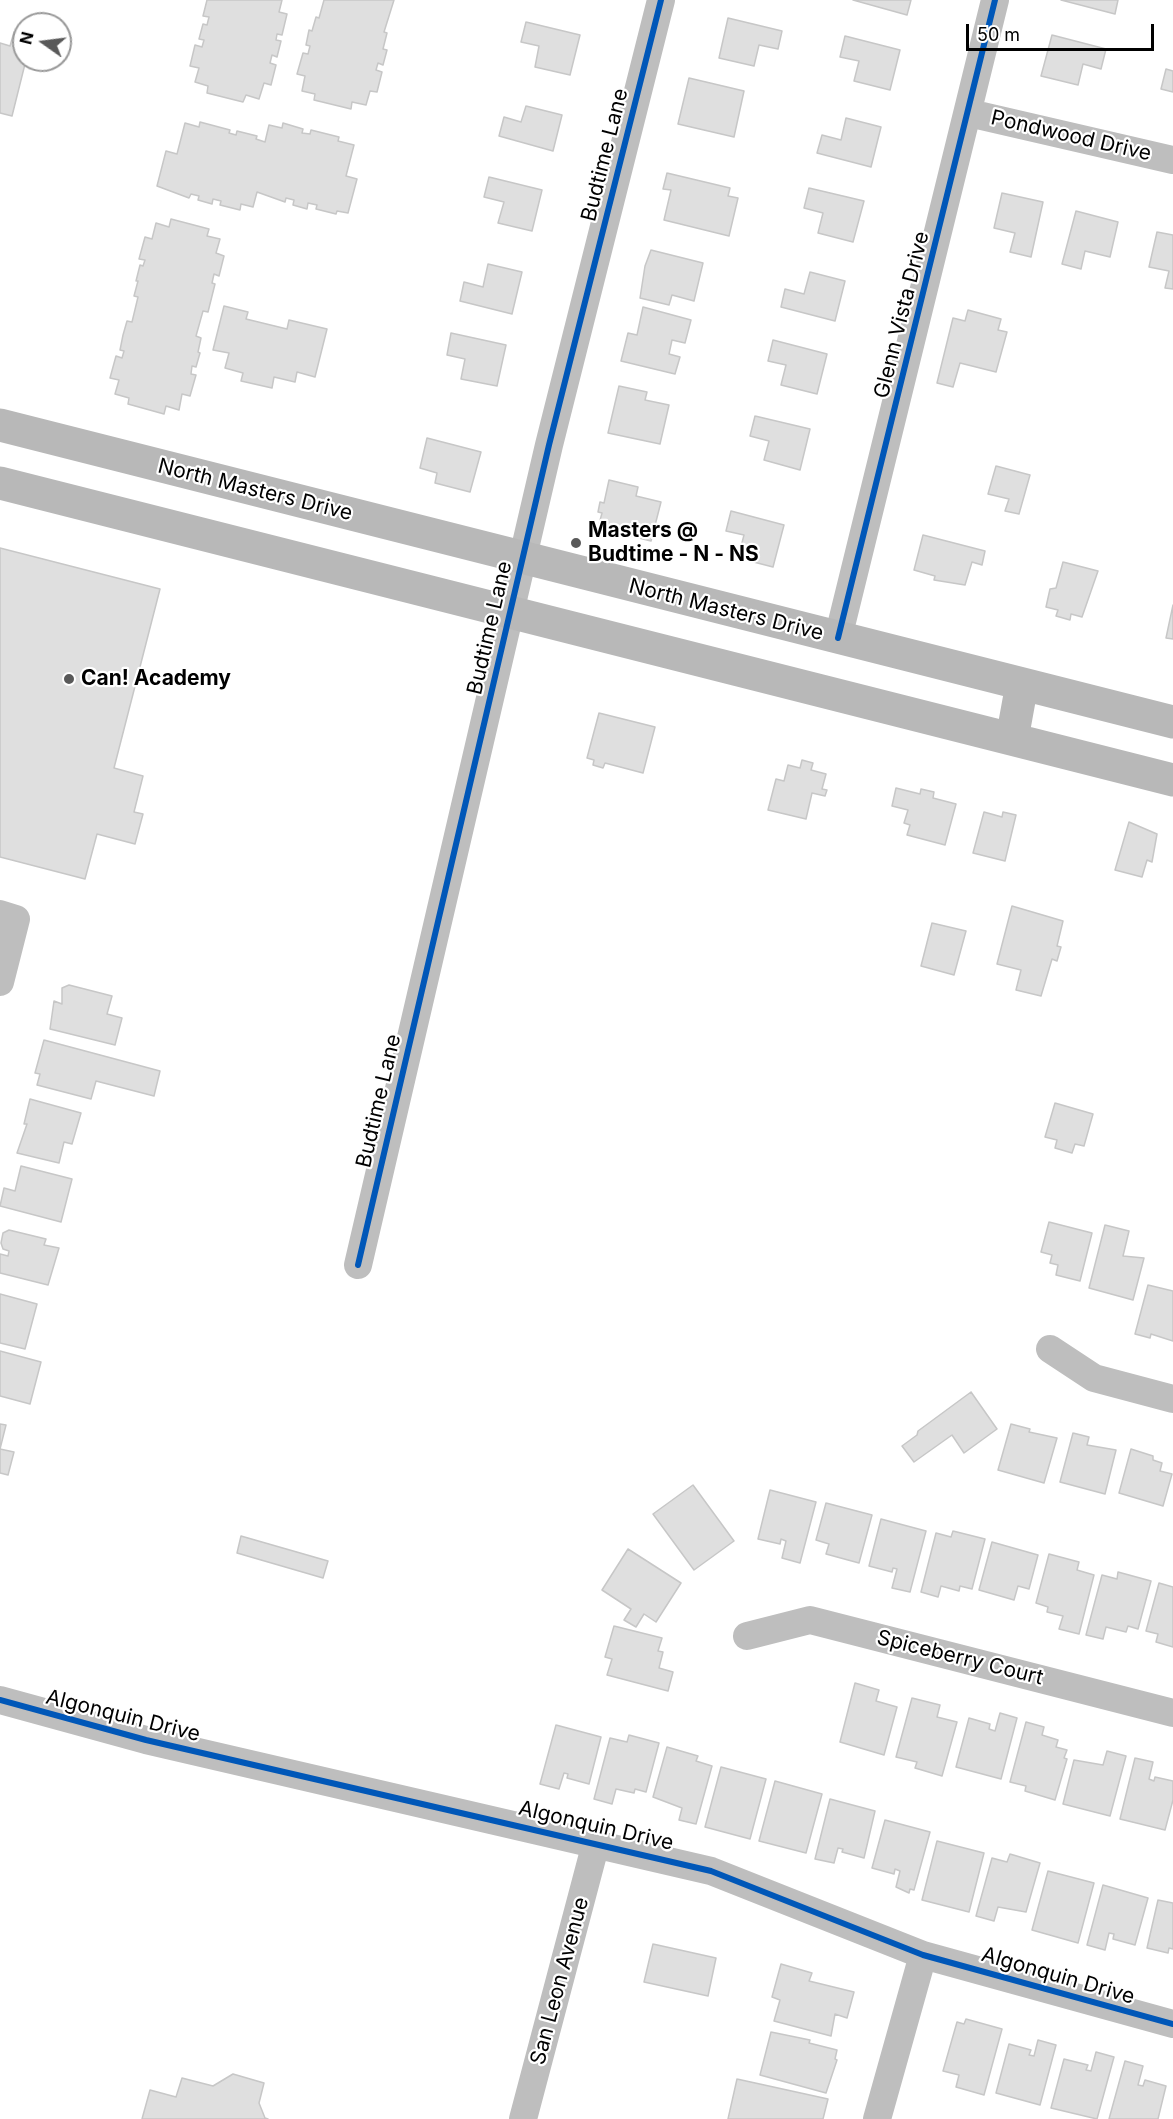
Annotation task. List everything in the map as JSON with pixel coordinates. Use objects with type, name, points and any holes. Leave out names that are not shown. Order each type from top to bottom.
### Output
[{"type":"main road","name":"North Masters Drive","points":[[0,425],[1173,722]]},
{"type":"main road","points":[[0,483],[1173,780]]},
{"type":"main road","points":[[1012,739],[1022,684]]},
{"type":"street","name":"Budtime Lane","points":[[358,1265],[549,445],[661,0]]},
{"type":"street","name":"Glenn Vista Drive","points":[[838,638],[995,0]]},
{"type":"street","name":"Pondwood Drive","points":[[969,113],[1173,160]]},
{"type":"street","points":[[0,982],[8,916]]},
{"type":"street","points":[[1050,1349],[1094,1378],[1173,1400]]},
{"type":"street","name":"Spiceberry Court","points":[[747,1636],[810,1620],[1173,1713]]},
{"type":"street","name":"Algonquin Drive","points":[[0,1700],[146,1740],[711,1871],[923,1955],[1173,2024]]},
{"type":"street","name":"San Leon Avenue","points":[[523,2119],[596,1843]]},
{"type":"street","points":[[877,2119],[923,1955]]},
{"type":"building","points":[[207,0],[282,0],[279,12],[287,14],[282,35],[277,34],[276,40],[281,41],[277,57],[272,55],[270,63],[276,65],[271,85],[264,83],[259,99],[246,95],[243,102],[207,93],[208,86],[195,82],[199,68],[190,66],[195,45],[202,47],[204,40],[199,39],[203,24],[207,25],[209,17],[203,16]]},
{"type":"building","points":[[324,0],[394,0],[384,32],[387,33],[383,49],[387,50],[383,65],[378,63],[376,70],[382,72],[377,92],[370,91],[366,105],[352,102],[351,109],[314,100],[315,94],[302,91],[305,76],[297,74],[303,53],[308,54],[310,46],[306,45],[309,30],[312,31],[316,17],[319,18]]},
{"type":"building","points":[[853,0],[911,0],[907,15]]},
{"type":"building","points":[[1061,0],[1118,0],[1115,14]]},
{"type":"building","points":[[728,18],[782,31],[778,49],[759,45],[754,66],[719,58]]},
{"type":"building","points":[[526,22],[580,35],[570,75],[535,67],[539,46],[521,42]]},
{"type":"building","points":[[1052,35],[1106,49],[1101,69],[1083,64],[1078,85],[1041,76]]},
{"type":"building","points":[[845,36],[900,50],[890,90],[854,81],[859,61],[840,57]]},
{"type":"building","points":[[12,39],[12,72],[23,72],[12,116],[0,113],[0,43],[10,46]]},
{"type":"building","points":[[1166,69],[1173,71],[1173,92],[1161,89]]},
{"type":"building","points":[[689,78],[744,91],[734,137],[678,124]]},
{"type":"building","points":[[526,106],[562,115],[553,151],[499,136],[504,117],[521,122]]},
{"type":"building","points":[[846,118],[881,127],[871,167],[817,153],[822,135],[841,140]]},
{"type":"building","points":[[200,122],[230,130],[229,133],[236,135],[237,131],[257,136],[256,139],[265,142],[269,125],[282,128],[283,123],[303,129],[302,133],[310,134],[311,130],[339,137],[338,141],[354,145],[346,176],[357,179],[348,213],[337,211],[336,214],[316,209],[317,205],[308,203],[307,209],[293,205],[294,200],[286,198],[285,202],[257,192],[253,207],[241,204],[240,210],[220,205],[221,201],[213,199],[212,204],[198,200],[199,196],[191,194],[189,198],[157,186],[166,151],[177,154],[185,123],[199,127]]},
{"type":"building","points":[[667,173],[730,188],[728,196],[738,198],[729,236],[664,220],[671,190],[663,189]]},
{"type":"building","points":[[489,177],[542,190],[532,231],[498,223],[504,202],[484,197]]},
{"type":"building","points":[[809,188],[864,201],[853,242],[818,233],[823,213],[804,208]]},
{"type":"building","points":[[1002,193],[1043,202],[1031,257],[1010,252],[1015,233],[994,228]]},
{"type":"building","points":[[1076,211],[1118,222],[1110,257],[1085,251],[1081,269],[1062,264]]},
{"type":"building","points":[[171,219],[209,229],[207,236],[220,239],[216,253],[224,256],[219,276],[214,274],[212,283],[215,284],[208,312],[203,311],[196,336],[201,338],[198,352],[200,353],[196,367],[192,366],[191,374],[196,375],[190,396],[182,394],[179,410],[166,406],[164,414],[128,404],[129,398],[115,394],[119,380],[110,378],[116,356],[122,358],[124,351],[120,350],[127,321],[132,322],[138,297],[134,296],[138,281],[136,281],[140,265],[143,266],[145,260],[139,259],[145,237],[152,239],[156,223],[169,227]]},
{"type":"building","points":[[1157,232],[1173,235],[1173,289],[1165,288],[1169,271],[1149,267]]},
{"type":"building","points":[[651,250],[703,263],[694,301],[672,295],[669,305],[640,298],[645,266]]},
{"type":"building","points":[[488,264],[522,272],[512,314],[460,301],[464,282],[483,287]]},
{"type":"building","points":[[810,272],[845,281],[835,321],[781,307],[785,289],[804,294]]},
{"type":"building","points":[[224,306],[248,312],[246,319],[287,329],[289,320],[327,329],[315,377],[297,372],[295,382],[274,377],[272,388],[241,381],[243,373],[225,368],[229,353],[213,350]]},
{"type":"building","points":[[643,307],[691,320],[685,343],[672,340],[669,354],[680,357],[675,374],[621,361],[628,333],[637,335]]},
{"type":"building","points":[[968,310],[1001,319],[998,330],[1007,332],[996,372],[960,363],[953,387],[937,383],[953,318],[965,321]]},
{"type":"building","points":[[451,333],[506,345],[497,386],[461,379],[465,359],[447,355]]},
{"type":"building","points":[[773,340],[827,354],[817,394],[781,385],[786,365],[768,361]]},
{"type":"building","points":[[619,386],[647,392],[645,400],[669,405],[660,444],[608,433]]},
{"type":"building","points":[[755,416],[810,429],[800,470],[764,460],[769,441],[750,436]]},
{"type":"building","points":[[427,438],[481,452],[470,492],[435,483],[437,473],[420,468]]},
{"type":"building","points":[[996,466],[1030,475],[1019,514],[1005,511],[1009,499],[988,494]]},
{"type":"building","points":[[609,480],[638,487],[636,496],[661,502],[651,541],[598,528],[602,513],[598,512],[600,502],[604,503]]},
{"type":"building","points":[[731,511],[784,525],[773,567],[738,558],[744,535],[726,531]]},
{"type":"building","points":[[923,535],[985,551],[982,565],[972,562],[965,585],[934,580],[935,576],[914,570]]},
{"type":"building","name":"Can! Academy","points":[[0,548],[160,589],[114,768],[143,776],[134,812],[143,814],[135,844],[97,834],[85,879],[0,857]]},
{"type":"building","points":[[1063,562],[1098,571],[1082,617],[1071,614],[1070,620],[1056,616],[1058,610],[1046,607],[1050,589],[1056,588]]},
{"type":"building","points":[[1173,605],[1173,639],[1166,638]]},
{"type":"building","points":[[599,713],[655,727],[643,773],[605,763],[603,768],[593,765],[594,760],[587,758]]},
{"type":"building","points":[[802,760],[813,763],[811,770],[826,774],[822,789],[827,790],[825,796],[812,793],[806,819],[768,810],[776,779],[784,781],[788,765],[800,768]]},
{"type":"building","points":[[896,788],[920,794],[921,789],[934,792],[933,798],[956,804],[945,845],[907,835],[910,825],[904,823],[908,810],[892,806]]},
{"type":"building","points":[[984,812],[1002,817],[1003,812],[1016,815],[1005,861],[973,853]]},
{"type":"building","points":[[1129,822],[1157,834],[1152,862],[1147,860],[1142,877],[1115,870]]},
{"type":"building","points":[[1012,906],[1063,921],[1057,946],[1061,947],[1057,961],[1052,959],[1041,996],[1016,990],[1021,970],[997,964]]},
{"type":"building","points":[[932,923],[966,931],[954,975],[921,966]]},
{"type":"building","points":[[69,985],[112,996],[107,1014],[122,1018],[115,1045],[50,1029],[54,1001],[62,1004],[62,988]]},
{"type":"building","points":[[44,1040],[160,1071],[154,1096],[96,1081],[91,1099],[37,1085],[40,1074],[35,1073]]},
{"type":"building","points":[[30,1099],[81,1113],[72,1144],[64,1142],[59,1163],[17,1153],[27,1124],[24,1124]]},
{"type":"building","points":[[1055,1103],[1093,1114],[1084,1146],[1075,1144],[1072,1153],[1055,1148],[1057,1140],[1045,1137]]},
{"type":"building","points":[[21,1166],[72,1179],[61,1222],[0,1206],[4,1188],[15,1191]]},
{"type":"building","points":[[1049,1222],[1092,1233],[1080,1281],[1056,1275],[1058,1265],[1050,1263],[1052,1255],[1041,1252]]},
{"type":"building","points":[[1105,1225],[1129,1231],[1123,1256],[1144,1258],[1133,1300],[1089,1288]]},
{"type":"building","points":[[9,1230],[46,1239],[44,1245],[59,1248],[48,1285],[0,1273],[0,1254],[8,1256],[9,1251],[3,1249],[1,1243],[3,1233]]},
{"type":"building","points":[[1148,1285],[1173,1291],[1173,1341],[1151,1334],[1150,1338],[1135,1334]]},
{"type":"building","points":[[0,1294],[37,1304],[25,1349],[0,1343]]},
{"type":"building","points":[[0,1351],[41,1362],[30,1404],[0,1396]]},
{"type":"building","points":[[971,1392],[997,1429],[964,1453],[952,1435],[914,1462],[902,1446],[917,1435],[918,1431]]},
{"type":"building","points":[[0,1424],[6,1425],[0,1449]]},
{"type":"building","points":[[1011,1424],[1030,1429],[1029,1432],[1057,1438],[1044,1483],[998,1470]]},
{"type":"building","points":[[1073,1433],[1089,1437],[1087,1445],[1116,1450],[1105,1494],[1060,1482]]},
{"type":"building","points":[[0,1449],[14,1452],[8,1475],[0,1473]]},
{"type":"building","points":[[1131,1449],[1153,1456],[1153,1460],[1162,1463],[1160,1471],[1172,1474],[1163,1506],[1119,1493]]},
{"type":"building","points":[[693,1485],[734,1541],[694,1570],[653,1514]]},
{"type":"building","points":[[770,1490],[816,1502],[800,1563],[782,1558],[786,1541],[781,1539],[780,1544],[758,1539]]},
{"type":"building","points":[[826,1503],[872,1515],[859,1563],[826,1554],[829,1544],[816,1540]]},
{"type":"building","points":[[881,1519],[926,1531],[910,1592],[892,1588],[897,1569],[893,1568],[892,1572],[869,1566]]},
{"type":"building","points":[[953,1531],[985,1539],[972,1589],[960,1586],[959,1591],[941,1586],[938,1597],[921,1592],[936,1533],[951,1537]]},
{"type":"building","points":[[241,1536],[328,1561],[323,1578],[237,1553]]},
{"type":"building","points":[[992,1542],[1038,1555],[1029,1589],[1018,1586],[1014,1600],[979,1590]]},
{"type":"building","points":[[628,1549],[681,1583],[656,1622],[644,1614],[636,1627],[624,1620],[631,1609],[602,1590]]},
{"type":"building","points":[[1049,1554],[1079,1562],[1077,1570],[1094,1575],[1079,1634],[1059,1629],[1063,1616],[1047,1612],[1048,1607],[1036,1603]]},
{"type":"building","points":[[1118,1572],[1151,1581],[1138,1629],[1128,1626],[1126,1632],[1106,1627],[1103,1639],[1086,1635],[1102,1575],[1117,1579]]},
{"type":"building","points":[[1159,1583],[1173,1587],[1173,1647],[1156,1642],[1158,1634],[1146,1631]]},
{"type":"building","points":[[614,1626],[662,1638],[658,1651],[663,1652],[659,1668],[673,1672],[668,1691],[607,1675],[612,1659],[605,1657]]},
{"type":"building","points":[[855,1683],[879,1690],[876,1701],[897,1707],[884,1755],[840,1742]]},
{"type":"building","points":[[912,1698],[940,1705],[937,1717],[957,1722],[942,1776],[915,1768],[917,1762],[896,1757]]},
{"type":"building","points":[[1000,1713],[1017,1718],[1001,1779],[956,1767],[969,1718],[990,1724],[989,1729],[995,1731]]},
{"type":"building","points":[[1026,1722],[1044,1727],[1042,1735],[1058,1740],[1056,1747],[1067,1750],[1064,1758],[1067,1759],[1055,1800],[1025,1791],[1026,1786],[1010,1782]]},
{"type":"building","points":[[556,1725],[601,1737],[589,1784],[567,1778],[568,1774],[564,1773],[559,1789],[540,1784]]},
{"type":"building","points":[[629,1735],[659,1743],[646,1792],[635,1789],[634,1793],[616,1789],[612,1804],[594,1799],[610,1738],[627,1742]]},
{"type":"building","points":[[667,1747],[698,1756],[696,1761],[712,1766],[696,1824],[679,1820],[682,1808],[653,1797]]},
{"type":"building","points":[[1107,1751],[1126,1756],[1110,1816],[1063,1804],[1074,1760],[1103,1765]]},
{"type":"building","points":[[1135,1758],[1153,1762],[1149,1779],[1154,1781],[1155,1777],[1173,1781],[1173,1800],[1165,1830],[1120,1819]]},
{"type":"building","points":[[721,1767],[766,1779],[750,1839],[705,1827]]},
{"type":"building","points":[[775,1781],[822,1794],[806,1853],[759,1841]]},
{"type":"building","points":[[830,1799],[875,1811],[864,1858],[842,1852],[843,1849],[838,1848],[834,1863],[815,1859]]},
{"type":"building","points":[[885,1820],[930,1832],[914,1890],[910,1889],[909,1893],[896,1887],[900,1871],[895,1869],[894,1874],[872,1868]]},
{"type":"building","points":[[937,1841],[984,1853],[969,1912],[922,1900]]},
{"type":"building","points":[[1010,1854],[1040,1863],[1026,1912],[998,1907],[994,1921],[976,1916],[992,1858],[1007,1862]]},
{"type":"building","points":[[1048,1871],[1094,1883],[1078,1943],[1032,1930]]},
{"type":"building","points":[[1103,1885],[1148,1898],[1135,1945],[1113,1939],[1114,1934],[1109,1933],[1105,1950],[1087,1945]]},
{"type":"building","points":[[1158,1900],[1173,1903],[1173,1949],[1169,1948],[1168,1953],[1147,1948]]},
{"type":"building","points":[[653,1944],[716,1958],[708,1996],[644,1982]]},
{"type":"building","points":[[781,1964],[812,1973],[809,1981],[854,1992],[847,2018],[835,2014],[831,2036],[774,2021],[780,2000],[772,1997]]},
{"type":"building","points":[[966,2019],[1002,2029],[984,2095],[956,2087],[959,2075],[943,2071],[957,2022],[964,2024]]},
{"type":"building","points":[[771,2032],[810,2040],[809,2043],[837,2050],[835,2059],[837,2060],[826,2093],[760,2075]]},
{"type":"building","points":[[1038,2040],[1056,2045],[1040,2105],[996,2093],[1009,2044],[1031,2050],[1029,2055],[1034,2056]]},
{"type":"building","points":[[1096,2052],[1114,2057],[1097,2119],[1051,2108],[1064,2059],[1088,2065],[1086,2070],[1091,2071]]},
{"type":"building","points":[[1125,2061],[1143,2066],[1138,2085],[1143,2086],[1145,2080],[1166,2086],[1158,2119],[1109,2119]]},
{"type":"building","points":[[233,2074],[264,2083],[259,2103],[265,2118],[268,2119],[142,2119],[150,2090],[176,2097],[182,2078],[213,2086]]},
{"type":"building","points":[[737,2079],[828,2099],[823,2119],[728,2119]]},
{"type":"cycle path","points":[[358,1265],[549,445],[661,0]]},
{"type":"cycle path","points":[[838,638],[995,0]]},
{"type":"cycle path","points":[[0,1700],[146,1740],[711,1871],[923,1955],[1173,2024]]},
{"type":"place","name":"Masters @ Budtime - N - NS","points":[[576,543]]},
{"type":"place","name":"Can! Academy","points":[[69,679]]}]
